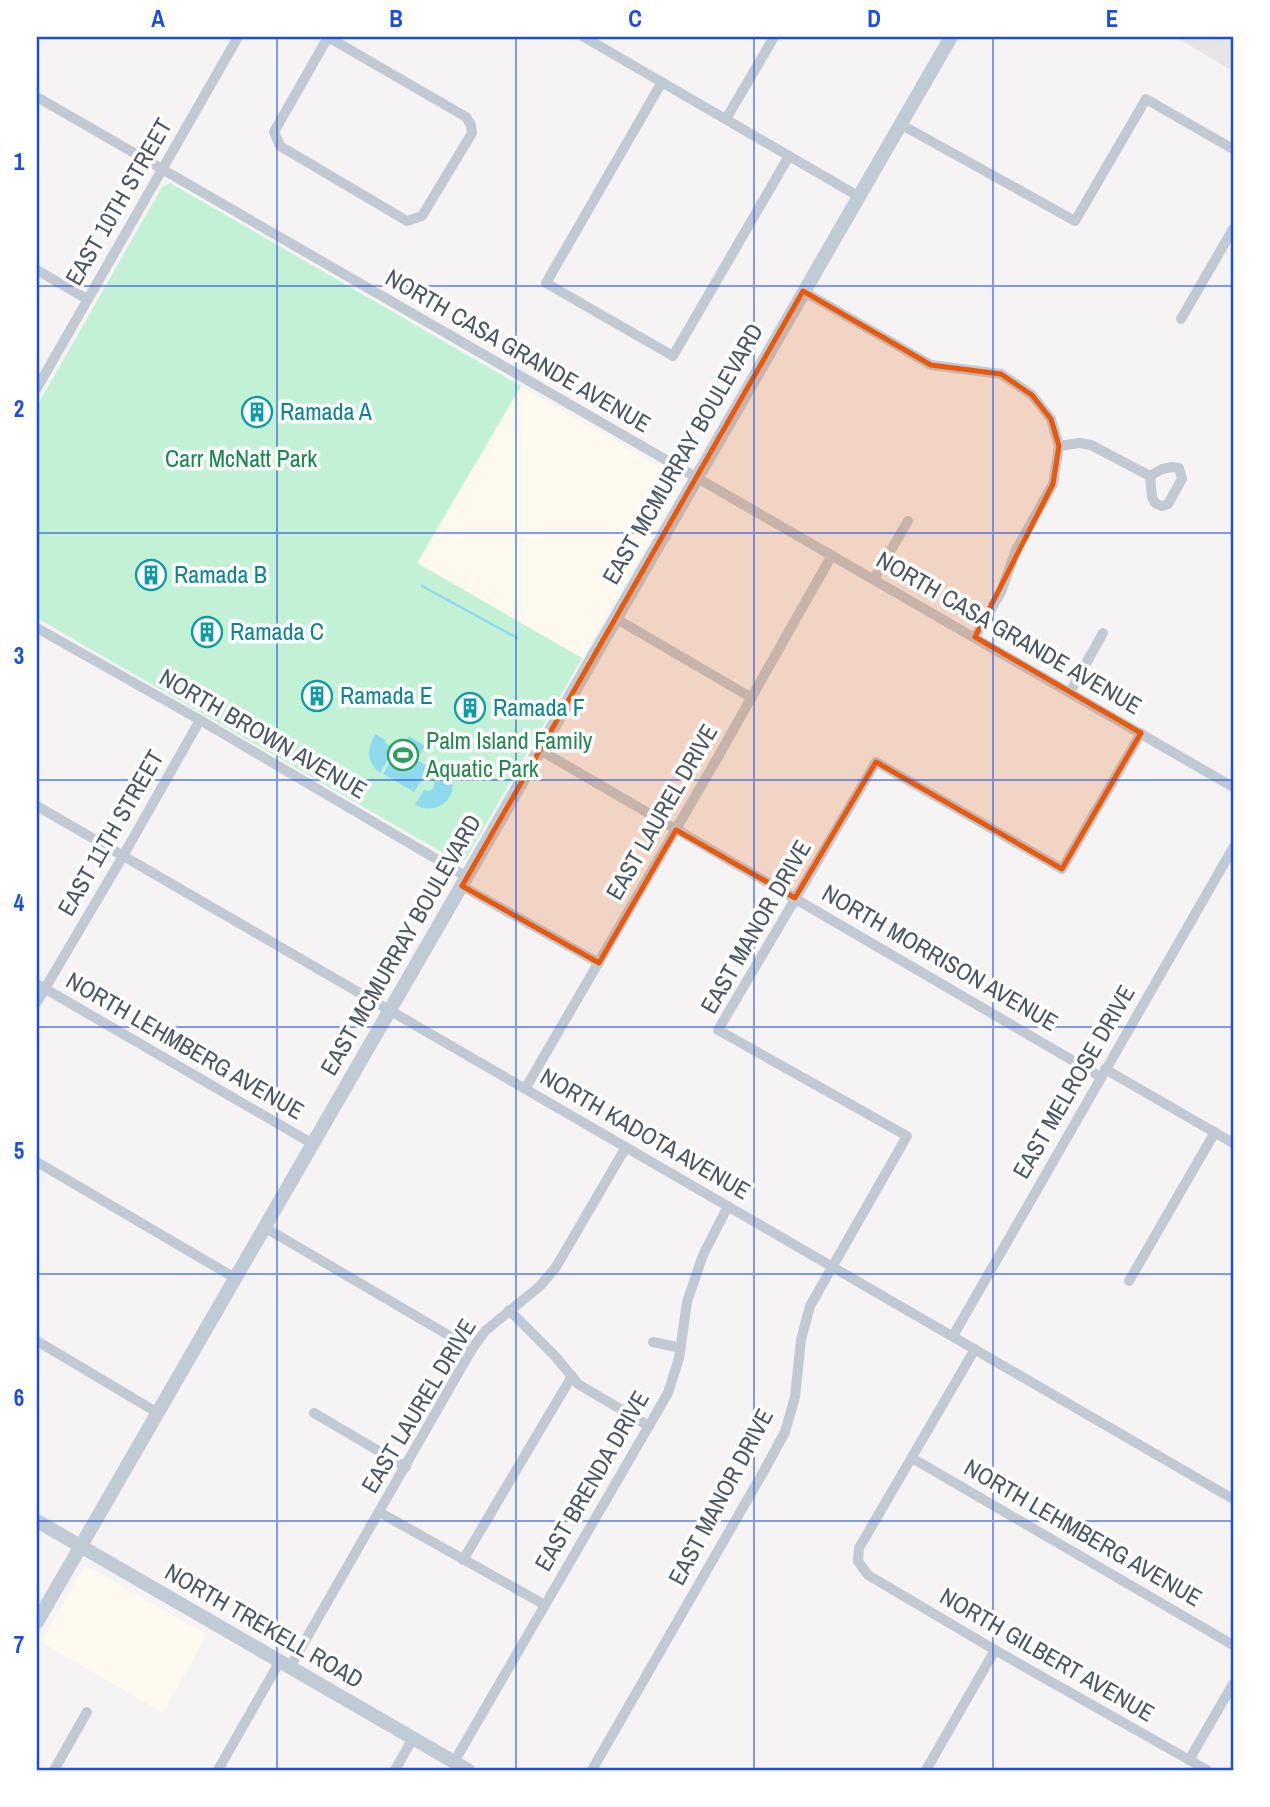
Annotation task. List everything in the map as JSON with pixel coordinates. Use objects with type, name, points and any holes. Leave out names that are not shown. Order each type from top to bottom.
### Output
[{"type":"street","name":"EAST 10TH STREET","points":[[37,388],[238,37]]},
{"type":"street","points":[[328,37],[466,117],[471,125],[472,133],[422,216],[407,221],[280,146],[274,132],[328,37]]},
{"type":"street","points":[[584,37],[858,196]]},
{"type":"street","points":[[726,119],[774,37]]},
{"type":"street","name":"EAST MCMURRAY BOULEVARD","points":[[37,1622],[951,37]]},
{"type":"street","points":[[662,82],[545,283],[673,356],[789,156]]},
{"type":"street","name":"NORTH CASA GRANDE AVENUE","points":[[37,97],[695,478],[1232,783]]},
{"type":"street","points":[[900,124],[1074,221],[1146,99],[1233,149]]},
{"type":"street","points":[[1181,319],[1233,229]]},
{"type":"street","points":[[37,270],[88,299]]},
{"type":"street","points":[[803,291],[931,365],[1001,374],[1032,395],[1051,419],[1059,446],[1053,484],[1016,550],[1001,592],[975,637]]},
{"type":"street","points":[[1059,446],[1079,443],[1091,445],[1150,475]]},
{"type":"street","points":[[874,579],[908,522]]},
{"type":"street","name":"EAST LAUREL DRIVE","points":[[525,1089],[832,555]]},
{"type":"street","points":[[615,618],[752,698]]},
{"type":"street","name":"NORTH BROWN AVENUE","points":[[37,628],[200,720],[599,963]]},
{"type":"street","points":[[1070,692],[1103,633]]},
{"type":"street","name":"EAST 11TH STREET","points":[[37,1002],[41,986],[123,856],[200,720]]},
{"type":"street","name":"EAST MANOR DRIVE","points":[[592,1770],[785,1432],[795,1397],[801,1340],[810,1306],[908,1136],[718,1030],[876,762],[1062,869],[1140,733]]},
{"type":"street","name":"NORTH MORRISON AVENUE","points":[[540,750],[1103,1073],[1233,1143]]},
{"type":"street","name":"NORTH KADOTA AVENUE","points":[[37,806],[1233,1499]]},
{"type":"street","name":"EAST MELROSE DRIVE","points":[[953,1336],[1233,848]]},
{"type":"street","name":"NORTH LEHMBERG AVENUE","points":[[41,986],[313,1144]]},
{"type":"street","points":[[1129,1281],[1216,1132]]},
{"type":"street","name":"EAST LAUREL DRIVE","points":[[218,1770],[379,1512],[472,1349],[485,1331],[540,1286],[556,1267],[625,1147]]},
{"type":"street","points":[[37,1162],[236,1278]]},
{"type":"street","name":"EAST BRENDA DRIVE","points":[[454,1762],[668,1393],[681,1348],[687,1302],[703,1255],[728,1206]]},
{"type":"street","points":[[264,1227],[472,1349]]},
{"type":"street","points":[[509,1310],[555,1356],[578,1384],[649,1426]]},
{"type":"street","points":[[37,1341],[158,1413]]},
{"type":"street","points":[[653,1342],[681,1348]]},
{"type":"street","points":[[912,1458],[975,1349]]},
{"type":"street","points":[[463,1560],[572,1376]]},
{"type":"street","points":[[314,1413],[406,1466]]},
{"type":"street","name":"NORTH LEHMBERG AVENUE","points":[[912,1458],[1233,1645]]},
{"type":"street","name":"NORTH GILBERT AVENUE","points":[[912,1458],[859,1548],[858,1561],[868,1575],[1207,1770]]},
{"type":"street","points":[[379,1512],[545,1605]]},
{"type":"street","name":"NORTH TREKELL ROAD","points":[[37,1521],[468,1770]]},
{"type":"street","points":[[926,1770],[995,1650]]},
{"type":"street","points":[[1189,1760],[1233,1684]]},
{"type":"street","points":[[54,1770],[87,1712]]},
{"type":"street","points":[[395,1770],[413,1738]]},
{"type":"highlighted area","points":[[803,291],[931,365],[1001,374],[1032,395],[1051,419],[1059,446],[1053,484],[975,637],[1141,733],[1062,869],[876,762],[795,898],[676,830],[599,963],[462,886]]},
{"type":"shaded area","points":[[1175,37],[1233,37],[1233,71]]},
{"type":"shaded area","points":[[521,386],[678,477],[682,484],[582,658],[417,563]]},
{"type":"shaded area","points":[[91,1568],[207,1635],[163,1713],[41,1642],[82,1570]]},
{"type":"green space","name":"Carr McNatt Park","points":[[170,183],[521,386],[417,563],[582,658],[466,859],[462,861],[457,861],[37,618],[37,406],[162,187]]},
{"type":"water","points":[[375,734],[400,751],[409,736],[425,746],[417,760],[440,773],[447,768],[453,786],[447,800],[434,808],[415,805],[424,790],[433,789],[433,777],[426,773],[414,792],[383,774],[394,755],[392,753],[380,773],[375,769],[369,755]]},
{"type":"waterway","points":[[422,586],[517,638]]},
{"type":"place","name":"Ramada A","points":[[257,412]]},
{"type":"place","name":"Ramada B","points":[[151,575]]},
{"type":"place","name":"Ramada C","points":[[207,632]]},
{"type":"place","name":"Ramada E","points":[[317,696]]},
{"type":"place","name":"Ramada F","points":[[470,708]]},
{"type":"place","name":"Palm Island Family Aquatic Park","points":[[403,755]]}]
